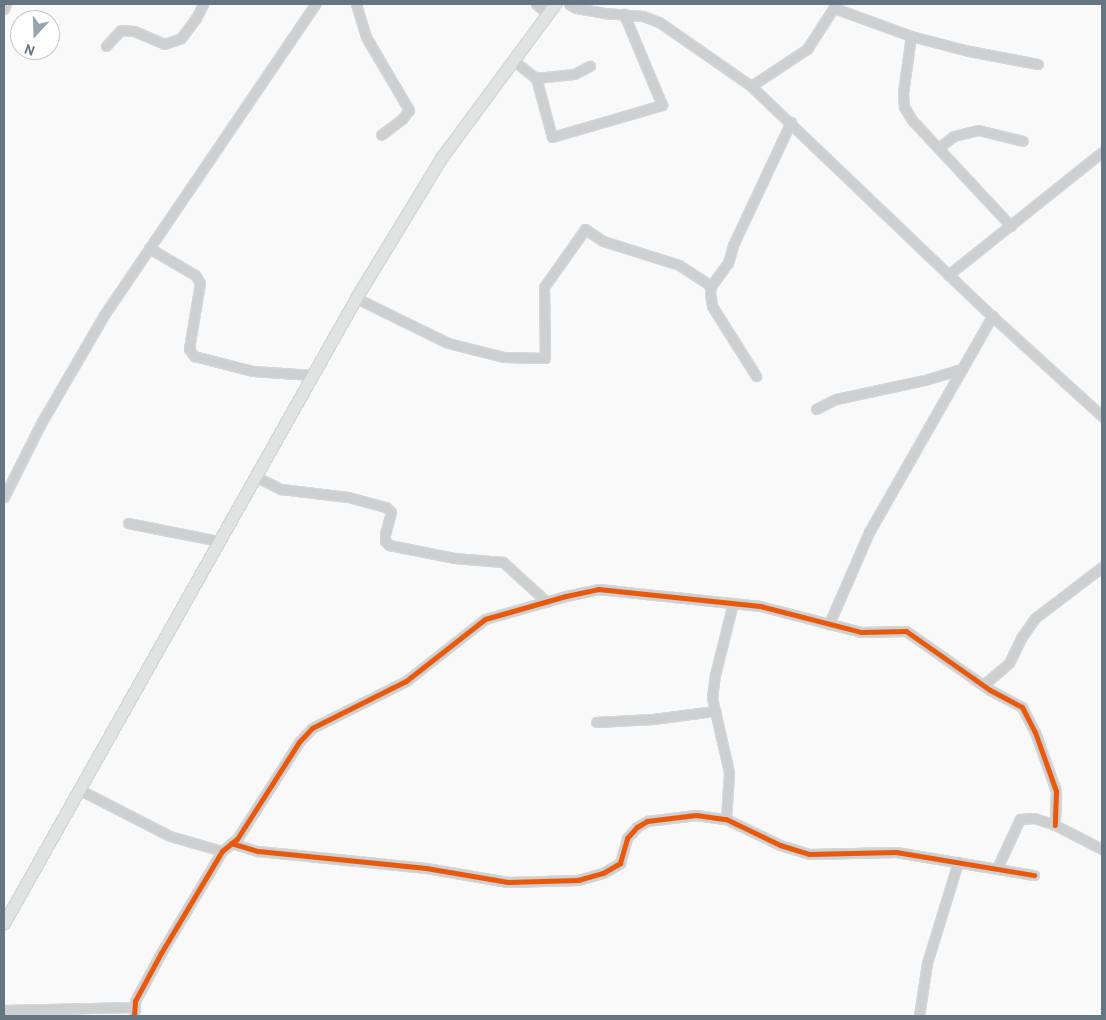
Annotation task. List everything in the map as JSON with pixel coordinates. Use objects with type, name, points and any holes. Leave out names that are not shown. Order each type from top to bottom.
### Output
[{"type":"main road","points":[[4,923],[356,298],[441,158],[555,4]]},
{"type":"street","points":[[4,8],[6,4]]},
{"type":"street","points":[[106,46],[121,30],[134,31],[164,44],[181,38],[196,18],[203,4]]},
{"type":"street","points":[[4,497],[76,360],[149,248],[315,4]]},
{"type":"street","points":[[356,4],[366,37],[409,110],[402,119],[381,135]]},
{"type":"street","points":[[536,4],[548,14]]},
{"type":"street","points":[[569,4],[576,8],[594,12],[642,16],[658,22],[751,86],[948,275],[1102,416]]},
{"type":"street","points":[[751,86],[807,49],[835,6],[911,36],[969,52],[1038,64]]},
{"type":"street","points":[[514,61],[536,78],[552,137],[662,105],[624,14]]},
{"type":"street","points":[[911,36],[904,107],[912,120],[1011,226]]},
{"type":"street","points":[[536,78],[574,74],[590,66]]},
{"type":"street","points":[[756,376],[712,306],[710,293],[711,286],[728,263],[733,245],[790,122]]},
{"type":"street","points":[[938,148],[954,136],[978,130],[1023,141]]},
{"type":"street","points":[[948,275],[1102,152]]},
{"type":"street","points":[[356,298],[448,343],[504,357],[545,358],[544,287],[585,229],[603,241],[679,265],[711,286]]},
{"type":"street","points":[[149,248],[195,275],[200,283],[189,348],[194,356],[253,371],[312,375]]},
{"type":"street","points":[[829,624],[869,532],[992,316]]},
{"type":"street","points":[[816,409],[836,400],[925,380],[962,369]]},
{"type":"street","points":[[255,476],[281,489],[358,499],[386,507],[391,512],[385,534],[385,541],[388,545],[454,558],[503,562],[547,602]]},
{"type":"street","points":[[128,523],[219,541]]},
{"type":"street","points":[[983,685],[1009,663],[1021,638],[1035,618],[1102,567]]},
{"type":"street","points":[[4,1010],[135,1011],[135,1001],[161,953],[222,851],[236,839],[299,742],[312,728],[406,681],[485,619],[598,589],[760,606],[861,632],[906,631],[983,685],[1022,707],[1035,732],[1056,792],[1055,825]]},
{"type":"street","points":[[726,819],[729,772],[712,698],[715,675],[733,603]]},
{"type":"street","points":[[596,722],[653,719],[715,711]]},
{"type":"street","points":[[80,790],[170,836],[222,851]]},
{"type":"street","points":[[231,843],[258,851],[426,868],[508,882],[578,880],[603,873],[620,863],[627,838],[637,827],[647,821],[696,816],[726,819],[780,845],[808,854],[896,852],[1034,875]]},
{"type":"street","points":[[997,868],[1020,819],[1034,818],[1055,825],[1102,849]]},
{"type":"street","points":[[919,1016],[927,963],[958,862]]},
{"type":"cycle path","points":[[134,1016],[135,1001],[161,953],[222,851],[237,839],[299,742],[312,728],[406,681],[485,619],[598,589],[760,606],[861,632],[906,631],[990,690],[1022,707],[1035,732],[1056,791],[1055,825]]},
{"type":"cycle path","points":[[231,843],[258,851],[426,868],[508,882],[578,880],[603,873],[620,863],[627,838],[637,827],[647,821],[696,815],[726,819],[780,845],[809,854],[896,852],[1034,875]]}]
